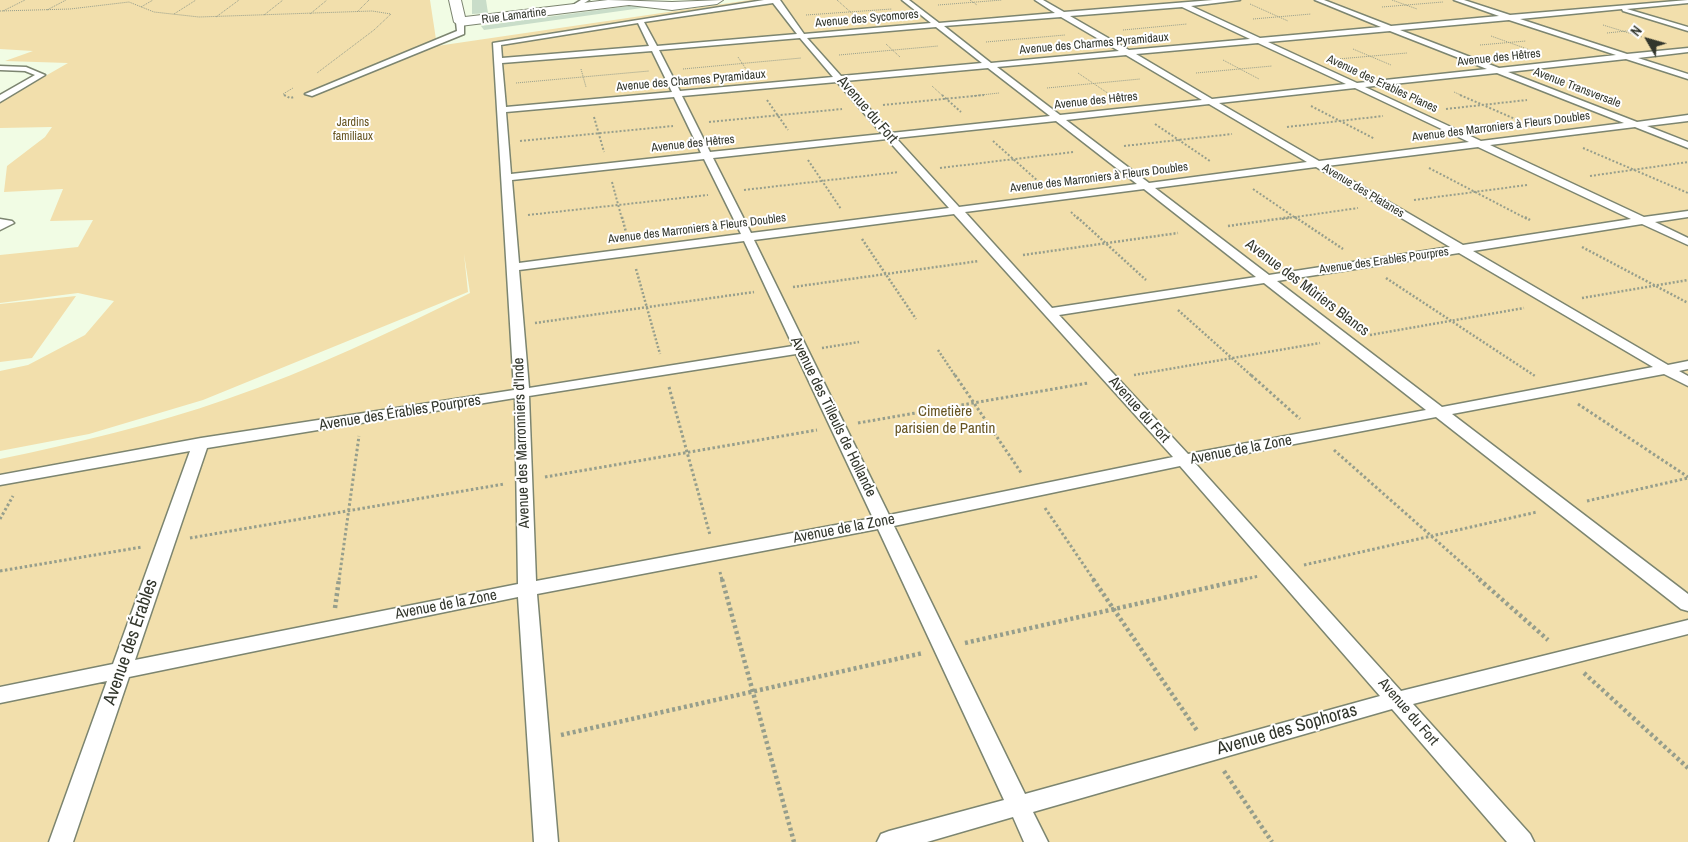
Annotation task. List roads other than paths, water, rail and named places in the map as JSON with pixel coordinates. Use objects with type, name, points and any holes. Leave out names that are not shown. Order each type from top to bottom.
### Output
[{"type":"street","points":[[455,0],[460,22]]},
{"type":"street","name":"Rue Lamartine","points":[[460,22],[583,4],[629,1],[672,6],[717,0]]},
{"type":"lane","points":[[640,21],[776,0]]},
{"type":"lane","name":"Avenue du Fort","points":[[776,0],[801,35],[889,136],[1184,460],[1522,842]]},
{"type":"lane","name":"Avenue des Mûriers Blancs","points":[[904,0],[1145,186],[1268,278],[1688,604]]},
{"type":"lane","name":"Avenue des Platanes","points":[[1038,0],[1688,382]]},
{"type":"lane","name":"Avenue des Erables Planes","points":[[1174,0],[1688,242]]},
{"type":"lane","name":"Avenue des Sycomores","points":[[498,61],[1237,0]]},
{"type":"lane","name":"Avenue Transversale","points":[[1318,0],[1688,145]]},
{"type":"lane","points":[[1457,0],[1688,78]]},
{"type":"lane","points":[[1591,0],[1688,29]]},
{"type":"lane","name":"Avenue des Charmes Pyramidaux","points":[[502,110],[1688,1]]},
{"type":"lane","name":"Avenue des Marronniers d'Inde","points":[[546,842],[526,589],[522,395],[497,43],[640,21]]},
{"type":"lane","name":"Avenue des Tilleuls de Hollande","points":[[640,21],[678,95],[705,155],[747,236],[1036,842]]},
{"type":"lane","points":[[309,94],[461,32],[460,22]]},
{"type":"lane","name":"Avenue des Hêtres","points":[[507,176],[1688,50]]},
{"type":"lane","points":[[0,68],[26,69],[41,75],[0,99]]},
{"type":"lane","name":"Avenue des Marroniers à Fleurs Doubles","points":[[513,268],[747,236],[1688,118]]},
{"type":"lane","name":"Avenue des Erables Pourpres","points":[[1050,312],[1688,214]]},
{"type":"lane","points":[[0,222],[8,223],[0,227]]},
{"type":"lane","name":"Avenue des Érables Pourpres","points":[[0,480],[201,443],[522,395],[800,350]]},
{"type":"lane","name":"Avenue de la Zone","points":[[0,695],[526,589],[884,522],[1184,460],[1688,365]]},
{"type":"lane","name":"Avenue des Érables","points":[[61,842],[201,443]]},
{"type":"lane","name":"Avenue des Sophoras","points":[[889,842],[1396,700],[1688,627]]},
{"type":"park label","name":"Jardins familiaux","points":[[353,130]]},
{"type":"park label","name":"Cimetière parisien de Pantin","points":[[945,420]]}]
